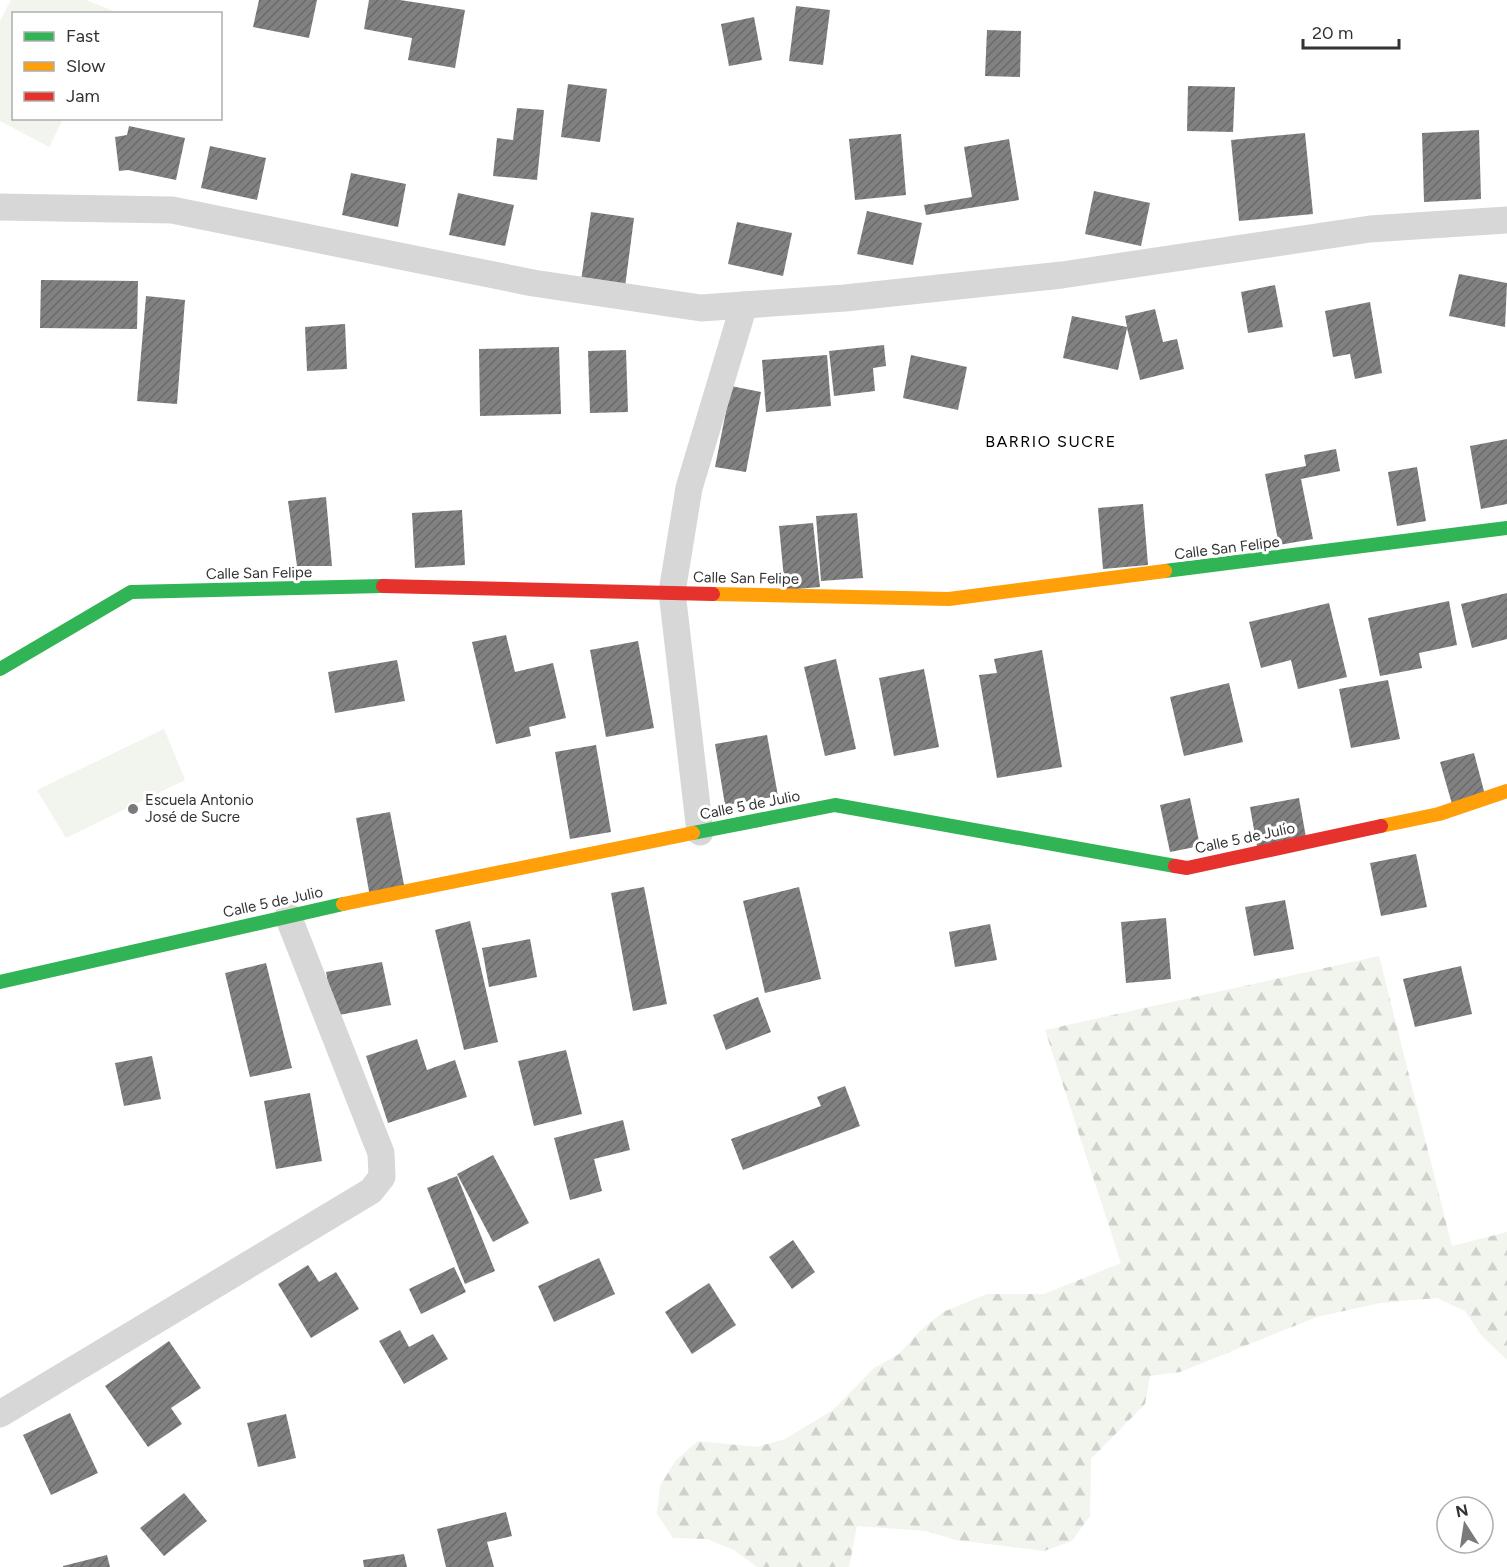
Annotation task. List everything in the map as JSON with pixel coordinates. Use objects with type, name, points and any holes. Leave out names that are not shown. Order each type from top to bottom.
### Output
[{"type":"street","points":[[0,207],[172,210],[533,283],[701,308],[846,298],[1062,275],[1371,229],[1507,220]]},
{"type":"street","points":[[700,832],[672,592],[689,488],[744,304]]},
{"type":"street","name":"Calle San Felipe","points":[[0,669],[131,592],[379,586],[948,599],[1507,528]]},
{"type":"street","name":"Calle 5 de Julio","points":[[0,982],[288,916],[835,805],[1187,867],[1439,814],[1507,791]]},
{"type":"street","points":[[0,1414],[371,1191],[382,1177],[381,1153],[288,916]]},
{"type":"green space","points":[[11,0],[86,0],[116,12],[12,12],[12,120],[62,120],[49,147],[0,121],[0,21]]},
{"type":"green space","points":[[164,729],[185,780],[66,838],[37,790]]},
{"type":"green space","points":[[1379,956],[1452,1246],[1507,1232],[1507,1360],[1481,1335],[1465,1311],[1437,1298],[1380,1303],[1317,1317],[1180,1372],[1150,1376],[1145,1404],[1091,1459],[1090,1516],[1072,1541],[1044,1551],[956,1540],[926,1531],[857,1526],[849,1567],[757,1567],[734,1550],[707,1539],[673,1538],[657,1514],[660,1486],[676,1460],[698,1441],[757,1447],[785,1439],[833,1410],[874,1368],[899,1354],[921,1330],[943,1312],[987,1294],[1044,1294],[1121,1263],[1045,1030]]},
{"type":"building","points":[[259,0],[317,0],[309,38],[253,27]]},
{"type":"building","points":[[369,0],[400,0],[465,10],[455,68],[408,60],[412,38],[364,29]]},
{"type":"building","points":[[796,6],[830,10],[823,65],[789,61]]},
{"type":"building","points":[[754,17],[762,60],[729,66],[721,24]]},
{"type":"building","points":[[987,30],[1021,31],[1020,77],[985,76]]},
{"type":"building","points":[[568,84],[607,89],[600,142],[561,137]]},
{"type":"building","points":[[1188,86],[1235,87],[1233,132],[1187,131]]},
{"type":"building","points":[[517,108],[544,110],[537,180],[493,176],[497,138],[513,140]]},
{"type":"building","points":[[129,126],[185,138],[176,180],[128,170],[119,171],[115,137],[127,135]]},
{"type":"building","points":[[1479,130],[1481,199],[1424,202],[1422,133]]},
{"type":"building","points":[[1305,133],[1313,214],[1239,221],[1231,140]]},
{"type":"building","points":[[901,134],[906,195],[855,200],[849,139]]},
{"type":"building","points":[[1009,139],[1019,200],[926,215],[924,205],[972,197],[964,147]]},
{"type":"building","points":[[210,146],[266,158],[257,200],[201,188]]},
{"type":"building","points":[[351,173],[406,184],[398,227],[342,215]]},
{"type":"building","points":[[1094,191],[1150,203],[1141,246],[1085,234]]},
{"type":"building","points":[[458,193],[514,205],[505,246],[449,235]]},
{"type":"building","points":[[867,211],[922,223],[913,265],[857,254]]},
{"type":"building","points":[[591,212],[634,218],[625,287],[581,281]]},
{"type":"building","points":[[737,222],[792,233],[783,276],[728,264]]},
{"type":"building","points":[[1459,274],[1507,283],[1505,327],[1449,316]]},
{"type":"building","points":[[41,280],[138,281],[137,329],[40,328]]},
{"type":"building","points":[[1275,285],[1283,327],[1248,333],[1241,292]]},
{"type":"building","points":[[146,296],[185,300],[177,404],[137,401]]},
{"type":"building","points":[[1370,302],[1382,373],[1355,379],[1350,354],[1333,357],[1325,311]]},
{"type":"building","points":[[1155,309],[1163,342],[1177,339],[1184,369],[1140,380],[1127,328],[1118,370],[1063,358],[1072,316],[1127,327],[1125,316]]},
{"type":"building","points":[[345,324],[347,369],[307,371],[305,327]]},
{"type":"building","points":[[884,345],[886,366],[873,368],[875,391],[834,396],[829,351]]},
{"type":"building","points":[[559,347],[561,414],[480,416],[479,349]]},
{"type":"building","points":[[626,350],[628,412],[590,413],[588,351]]},
{"type":"building","points":[[827,355],[831,406],[766,412],[762,360]]},
{"type":"building","points":[[911,355],[967,367],[958,410],[903,398]]},
{"type":"building","points":[[731,386],[761,392],[746,472],[715,467]]},
{"type":"building","points":[[1507,439],[1507,504],[1481,509],[1470,446]]},
{"type":"building","points":[[1336,449],[1340,471],[1301,479],[1313,539],[1279,545],[1265,474],[1306,466],[1304,455]]},
{"type":"building","points":[[1417,467],[1426,521],[1397,526],[1388,472]]},
{"type":"building","points":[[326,497],[332,566],[297,566],[288,501]]},
{"type":"building","points":[[1143,504],[1148,565],[1103,569],[1098,508]]},
{"type":"building","points":[[462,510],[465,565],[415,568],[412,513]]},
{"type":"building","points":[[857,513],[863,578],[821,581],[816,516]]},
{"type":"building","points":[[813,523],[820,587],[785,590],[779,526]]},
{"type":"building","points":[[1507,593],[1507,639],[1472,648],[1461,604]]},
{"type":"building","points":[[1449,601],[1457,645],[1419,653],[1422,668],[1380,676],[1368,618]]},
{"type":"building","points":[[1329,603],[1347,677],[1298,689],[1291,660],[1261,668],[1249,622]]},
{"type":"building","points":[[506,635],[515,672],[553,663],[566,718],[529,727],[531,736],[496,744],[472,642]]},
{"type":"building","points":[[638,641],[654,728],[606,737],[590,650]]},
{"type":"building","points":[[1042,650],[1062,767],[997,778],[979,675],[997,673],[994,659]]},
{"type":"building","points":[[836,659],[856,749],[825,756],[804,667]]},
{"type":"building","points":[[397,660],[405,701],[335,713],[328,672]]},
{"type":"building","points":[[924,669],[939,747],[894,756],[879,678]]},
{"type":"building","points":[[1388,680],[1400,739],[1351,748],[1339,689]]},
{"type":"building","points":[[1229,683],[1243,742],[1184,756],[1170,697]]},
{"type":"building","points":[[767,735],[778,796],[725,805],[715,744]]},
{"type":"building","points":[[596,745],[611,832],[570,839],[555,752]]},
{"type":"building","points":[[1474,753],[1485,795],[1452,804],[1440,762]]},
{"type":"building","points":[[1190,798],[1200,846],[1170,852],[1160,805]]},
{"type":"building","points":[[1299,798],[1307,843],[1258,852],[1250,807]]},
{"type":"building","points":[[390,812],[405,890],[370,897],[356,818]]},
{"type":"building","points":[[1416,854],[1427,907],[1381,916],[1370,863]]},
{"type":"building","points":[[644,887],[667,1004],[633,1011],[611,893]]},
{"type":"building","points":[[799,887],[821,979],[765,993],[743,901]]},
{"type":"building","points":[[1285,900],[1294,949],[1254,956],[1245,907]]},
{"type":"building","points":[[1166,918],[1171,979],[1126,983],[1121,922]]},
{"type":"building","points":[[470,921],[498,1042],[464,1050],[435,930]]},
{"type":"building","points":[[990,924],[997,960],[955,967],[949,932]]},
{"type":"building","points":[[530,939],[537,977],[489,987],[482,948]]},
{"type":"building","points":[[382,962],[391,1005],[334,1016],[326,972]]},
{"type":"building","points":[[266,963],[292,1068],[250,1077],[225,973]]},
{"type":"building","points":[[1461,966],[1472,1014],[1415,1027],[1403,979]]},
{"type":"building","points":[[758,997],[771,1032],[726,1050],[713,1015]]},
{"type":"building","points":[[417,1039],[427,1070],[455,1060],[467,1097],[388,1123],[366,1056]]},
{"type":"building","points":[[566,1050],[582,1114],[534,1126],[518,1061]]},
{"type":"building","points":[[152,1056],[161,1099],[124,1106],[115,1063]]},
{"type":"building","points":[[845,1086],[860,1126],[743,1170],[731,1139],[821,1106],[817,1097]]},
{"type":"building","points":[[310,1093],[322,1161],[276,1169],[264,1101]]},
{"type":"building","points":[[623,1120],[630,1150],[594,1159],[602,1191],[570,1200],[554,1138]]},
{"type":"building","points":[[493,1155],[529,1223],[493,1242],[457,1174]]},
{"type":"building","points":[[457,1176],[495,1271],[465,1284],[427,1188]]},
{"type":"building","points":[[793,1240],[815,1272],[792,1289],[769,1257]]},
{"type":"building","points":[[599,1258],[615,1294],[554,1322],[538,1286]]},
{"type":"building","points":[[308,1265],[319,1282],[336,1272],[359,1309],[311,1338],[278,1284]]},
{"type":"building","points":[[454,1267],[466,1292],[421,1314],[409,1289]]},
{"type":"building","points":[[709,1283],[736,1325],[692,1354],[665,1312]]},
{"type":"building","points":[[400,1330],[409,1347],[433,1334],[448,1359],[404,1384],[379,1341]]},
{"type":"building","points":[[169,1341],[201,1388],[171,1408],[182,1424],[148,1447],[105,1386]]},
{"type":"building","points":[[70,1413],[98,1473],[51,1495],[23,1435]]},
{"type":"building","points":[[286,1414],[296,1458],[258,1467],[247,1423]]},
{"type":"building","points":[[184,1493],[207,1521],[164,1556],[140,1528]]},
{"type":"building","points":[[506,1512],[512,1536],[487,1542],[494,1567],[446,1567],[437,1529]]},
{"type":"building","points":[[404,1554],[407,1567],[364,1567],[363,1560]]},
{"type":"building","points":[[107,1555],[110,1567],[63,1567],[63,1566]]},
{"type":"traffic: fast","points":[[1165,571],[1507,528]]},
{"type":"traffic: fast","points":[[0,669],[131,592],[383,586]]},
{"type":"traffic: fast","points":[[693,833],[835,805],[1175,866]]},
{"type":"traffic: fast","points":[[0,982],[343,904]]},
{"type":"traffic: slow","points":[[713,594],[949,599],[1165,571]]},
{"type":"traffic: slow","points":[[1381,826],[1439,814],[1507,791]]},
{"type":"traffic: slow","points":[[343,904],[693,833]]},
{"type":"traffic: jam","points":[[383,586],[713,594]]},
{"type":"traffic: jam","points":[[1175,866],[1187,868],[1381,826]]},
{"type":"place","name":"Escuela Antonio José de Sucre","points":[[133,809]]},
{"type":"district","name":"BARRIO SUCRE","points":[[1051,441]]}]
